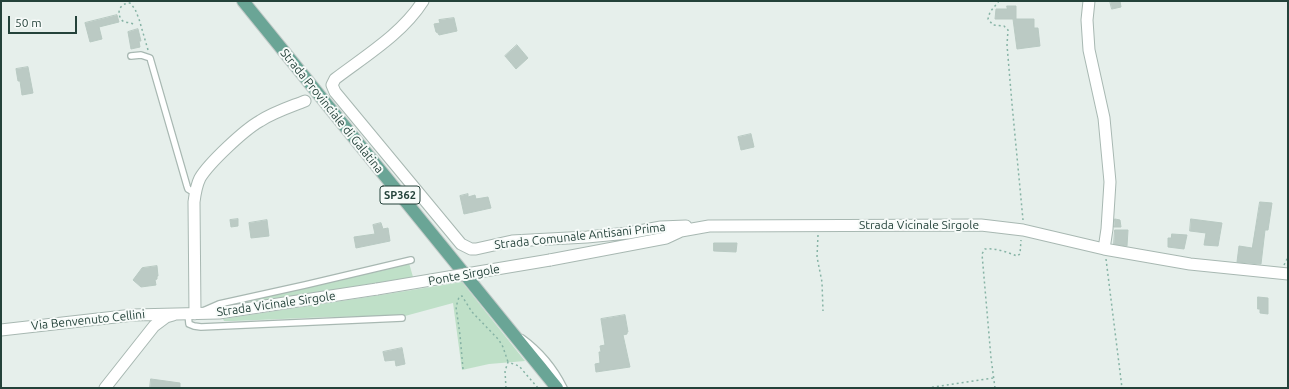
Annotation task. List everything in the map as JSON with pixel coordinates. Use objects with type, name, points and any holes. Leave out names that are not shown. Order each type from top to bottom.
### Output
[{"type":"main road","name":"Strada Provinciale di Galatina","points":[[243,1],[557,388]]},
{"type":"street","name":"Strada Comunale Antisani Prima","points":[[423,1],[404,24],[389,38],[335,79],[332,85],[335,92],[461,244],[471,249],[476,249],[512,241],[587,237],[628,233],[661,227],[684,226],[694,228]]},
{"type":"street","points":[[1089,1],[1087,20],[1089,50],[1104,118],[1110,182],[1108,229],[1104,249]]},
{"type":"street","points":[[191,314],[194,202],[195,193],[200,178],[211,164],[241,136],[264,119],[305,101]]},
{"type":"street","name":"Strada Vicinale Sirgole","points":[[550,260],[666,238],[681,231],[709,226],[981,225],[1023,230],[1104,249],[1190,264],[1288,274]]},
{"type":"street","name":"Ponte Sirgole","points":[[377,290],[550,260]]},
{"type":"street","name":"Strada Vicinale Sirgole","points":[[175,314],[191,314],[219,309],[377,290]]},
{"type":"street","name":"Via Benvenuto Cellini","points":[[1,330],[146,314],[175,314]]},
{"type":"street","points":[[105,388],[154,326],[166,317],[175,314]]},
{"type":"lane","points":[[131,56],[141,55],[150,58],[187,186],[188,189],[195,193]]},
{"type":"lane","points":[[219,326],[219,309],[305,285],[411,260]]},
{"type":"lane","points":[[146,314],[153,318],[155,322],[154,326]]},
{"type":"lane","points":[[191,314],[189,324],[194,326],[402,318]]},
{"type":"lane","points":[[509,329],[539,352],[560,380],[564,388]]},
{"type":"path","points":[[995,388],[982,254],[985,249],[990,248],[1017,256],[1020,254],[1021,250],[1023,230],[1023,212],[1007,45],[1008,30],[1004,26],[993,25],[988,19],[990,12],[999,1]]},
{"type":"path","points":[[133,24],[123,21],[121,18],[122,5],[124,3],[130,2],[135,9],[150,58]]},
{"type":"path","points":[[819,226],[816,248],[822,282],[823,311]]},
{"type":"path","points":[[1104,249],[1122,388]]},
{"type":"path","points":[[463,369],[456,307],[460,296],[463,297],[472,312],[499,340],[503,347],[508,362],[505,371],[506,388]]},
{"type":"path","points":[[508,362],[520,366],[538,388]]},
{"type":"path","points":[[927,388],[993,378]]},
{"type":"green space","points":[[409,263],[413,277],[226,307],[226,305],[389,269]]},
{"type":"green space","points":[[462,282],[525,361],[489,364],[462,370],[453,303],[405,316],[329,317],[234,321],[224,321],[223,319],[381,295]]},
{"type":"building","points":[[1110,1],[1120,1],[1121,7],[1112,9]]},
{"type":"building","points":[[1007,6],[1016,6],[1016,19],[1034,19],[1034,28],[1038,28],[1040,46],[1017,49],[1013,19],[995,19],[996,9],[1007,9]]},
{"type":"building","points":[[117,15],[119,22],[99,27],[102,39],[90,42],[85,23]]},
{"type":"building","points":[[454,18],[457,31],[439,35],[436,32],[434,24],[440,23],[439,20]]},
{"type":"building","points":[[138,29],[141,41],[139,41],[140,47],[131,49],[128,32]]},
{"type":"building","points":[[517,45],[528,58],[516,69],[505,56]]},
{"type":"building","points":[[28,67],[33,93],[22,95],[16,69]]},
{"type":"building","points":[[751,134],[754,147],[741,150],[738,137]]},
{"type":"building","points":[[468,194],[468,197],[475,195],[476,199],[488,197],[491,208],[464,214],[460,196]]},
{"type":"building","points":[[1260,202],[1272,203],[1268,230],[1265,230],[1261,264],[1237,262],[1239,246],[1252,248]]},
{"type":"building","points":[[238,219],[238,226],[231,227],[230,220]]},
{"type":"building","points":[[1115,219],[1120,220],[1121,227],[1114,227]]},
{"type":"building","points":[[1191,219],[1222,223],[1218,246],[1204,245],[1206,233],[1190,231]]},
{"type":"building","points":[[267,220],[269,236],[251,238],[249,223]]},
{"type":"building","points":[[381,223],[383,229],[388,228],[390,241],[356,248],[354,237],[375,234],[373,225]]},
{"type":"building","points":[[1115,230],[1128,230],[1127,246],[1114,244]]},
{"type":"building","points":[[1172,234],[1187,235],[1184,249],[1168,247],[1168,238],[1171,238]]},
{"type":"building","points":[[714,243],[737,243],[736,252],[714,251]]},
{"type":"building","points":[[157,266],[158,276],[155,280],[156,285],[141,287],[133,280],[142,268]]},
{"type":"building","points":[[1258,297],[1268,298],[1268,314],[1260,313],[1260,309],[1258,309]]},
{"type":"building","points":[[625,315],[628,332],[627,334],[623,335],[630,367],[596,372],[595,364],[600,363],[600,346],[605,345],[601,319]]},
{"type":"building","points":[[402,348],[405,364],[396,366],[395,360],[385,361],[383,352]]},
{"type":"building","points":[[151,379],[180,383],[180,388],[150,388]]}]
